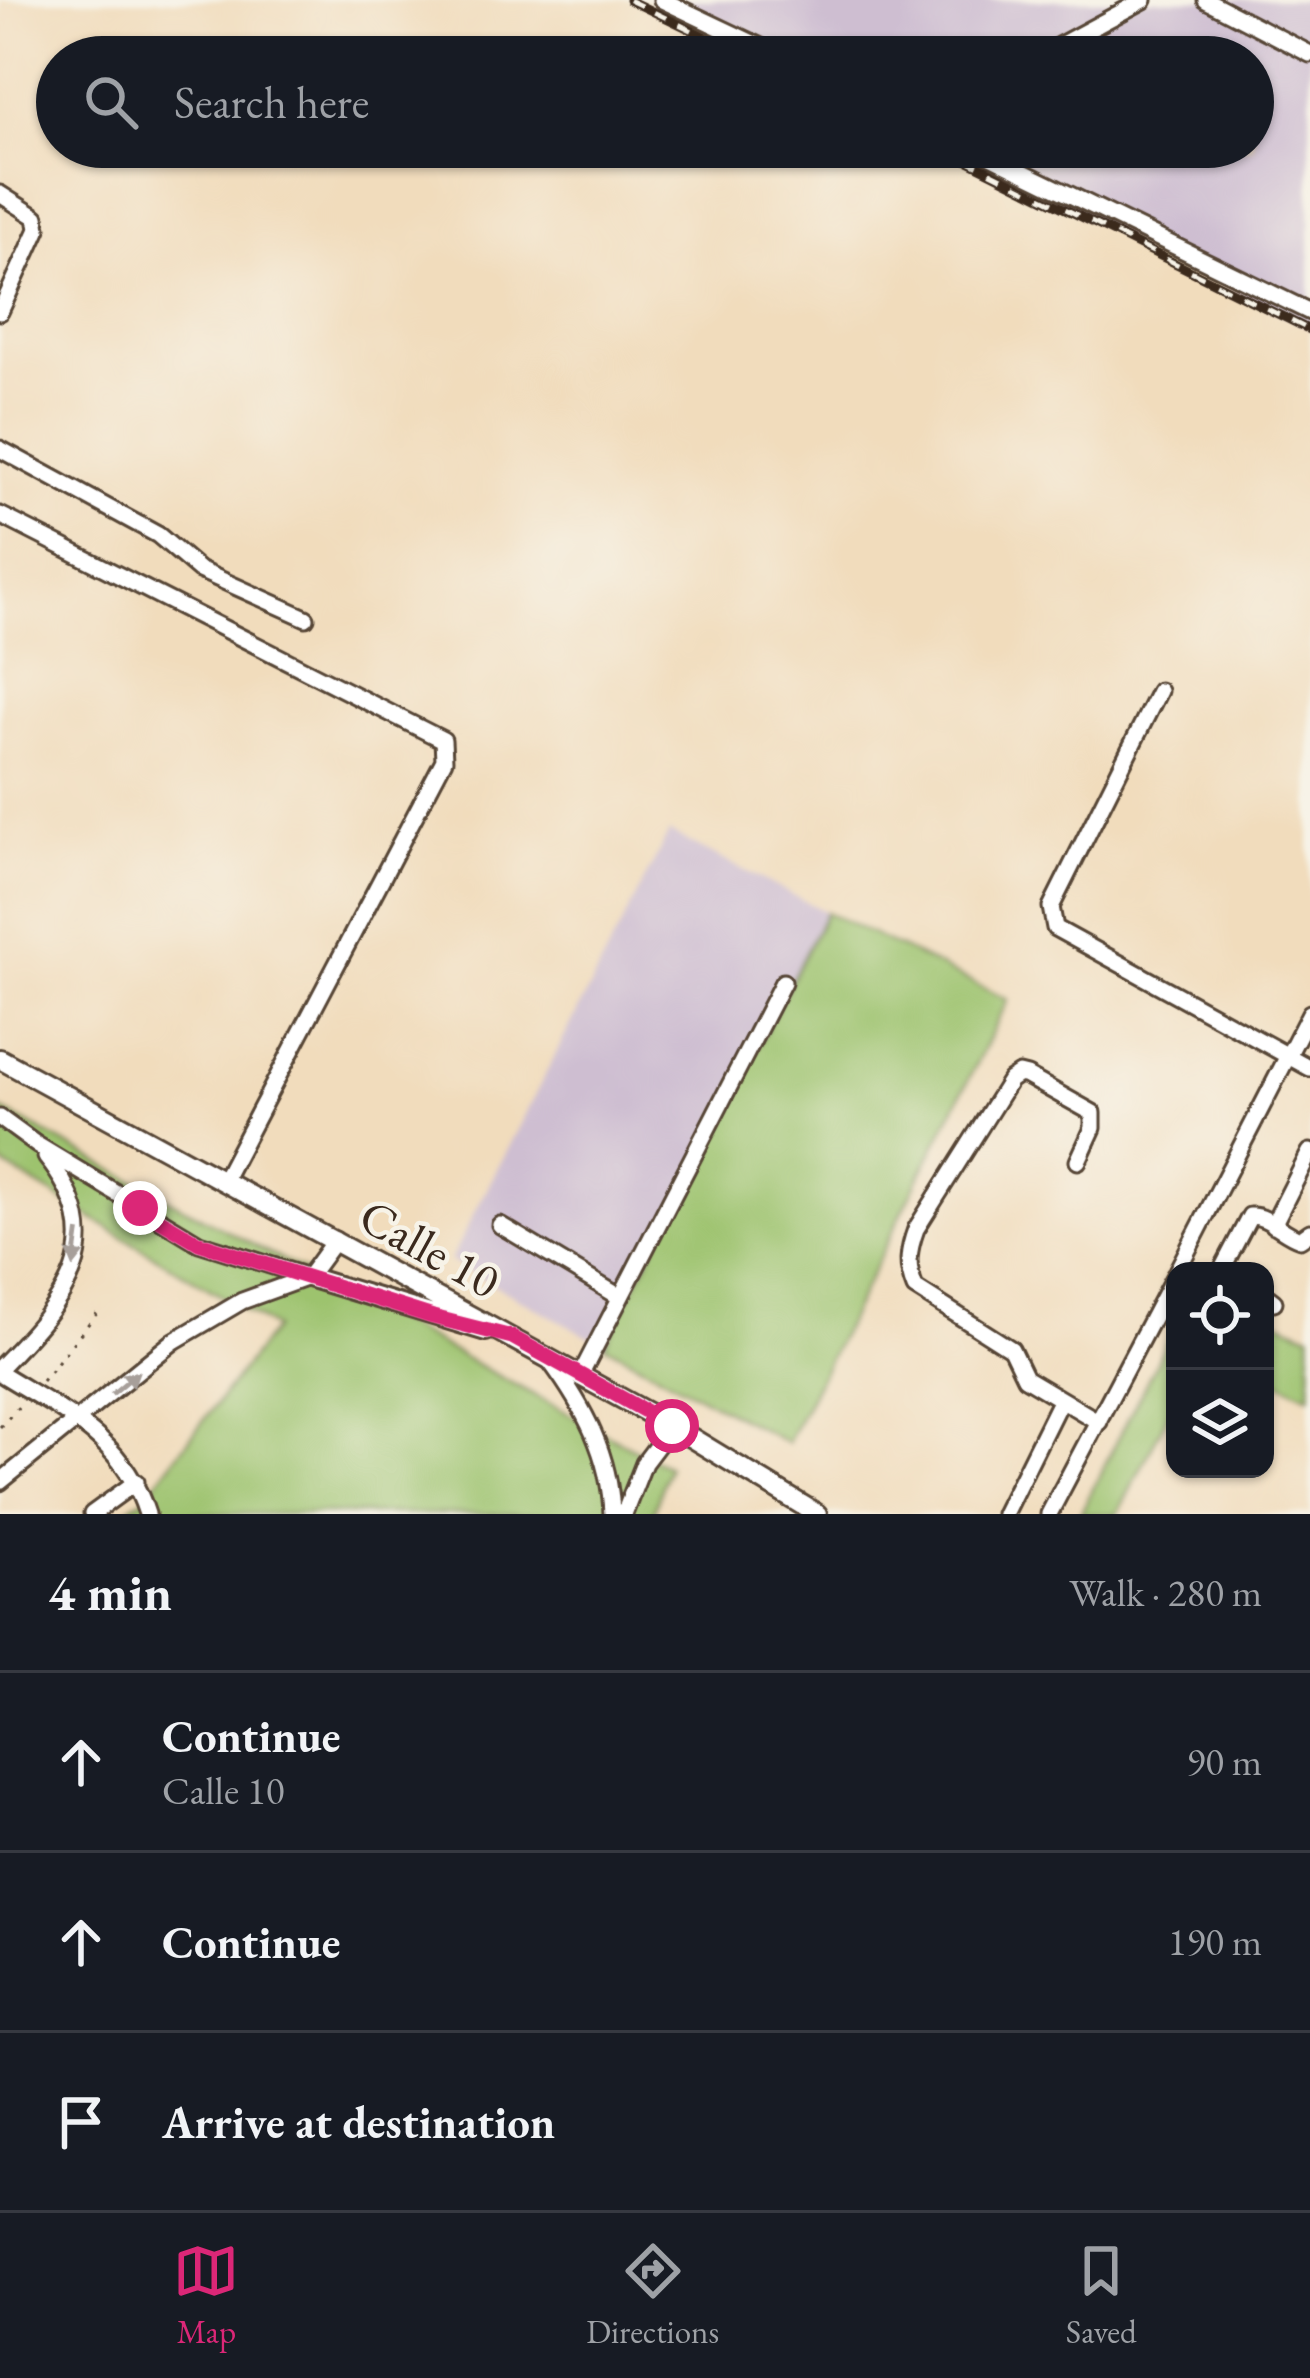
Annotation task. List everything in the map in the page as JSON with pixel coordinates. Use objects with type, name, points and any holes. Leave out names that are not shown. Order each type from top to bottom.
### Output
[{"type":"main road","name":"Calle 10","points":[[0,1059],[672,1426],[803,1511]]},
{"type":"main road","points":[[308,1276],[512,1337]]},
{"type":"street","points":[[662,0],[738,36]]},
{"type":"street","points":[[1077,36],[1144,0]]},
{"type":"street","points":[[1206,0],[1310,54]]},
{"type":"street","points":[[1015,168],[1310,312]]},
{"type":"street","points":[[0,194],[36,217],[38,229],[0,313]]},
{"type":"street","points":[[0,449],[158,535],[199,570],[306,618]]},
{"type":"street","points":[[0,515],[443,740],[444,760],[223,1181]]},
{"type":"street","points":[[1159,691],[1052,907],[1055,928],[1310,1068]]},
{"type":"street","points":[[580,1376],[783,982]]},
{"type":"street","points":[[1182,1262],[1310,1013]]},
{"type":"street","points":[[1078,1161],[1094,1128],[1093,1113],[1019,1074],[1010,1080],[916,1229],[908,1272],[915,1288],[1011,1349],[1025,1378],[1099,1421]]},
{"type":"street","points":[[0,1118],[199,1243],[308,1276]]},
{"type":"street","points":[[37,1145],[67,1183],[75,1205],[77,1253],[52,1312],[0,1370],[103,1439],[136,1482],[147,1514]]},
{"type":"street","points":[[1273,1225],[1310,1152]]},
{"type":"street","points":[[1228,1262],[1244,1219],[1258,1216],[1300,1239],[1310,1232]]},
{"type":"street","points":[[500,1225],[620,1297]]},
{"type":"street","points":[[0,1482],[175,1341],[210,1318],[308,1276],[335,1240]]},
{"type":"street","points":[[1049,1514],[1166,1292]]},
{"type":"street","points":[[548,1359],[578,1400],[600,1446],[612,1514]]},
{"type":"street","points":[[1004,1514],[1060,1402]]},
{"type":"street","points":[[624,1514],[644,1463],[672,1426]]},
{"type":"street","points":[[92,1514],[136,1482]]},
{"type":"path","points":[[0,1423],[32,1393],[98,1312]]},
{"type":"shaded area","points":[[648,0],[1310,0],[1310,328],[987,168],[1274,168],[1274,36],[721,36]]},
{"type":"shaded area","points":[[669,832],[826,912],[605,1345],[450,1261]]},
{"type":"green space","points":[[826,912],[1008,1000],[787,1443],[605,1345]]},
{"type":"green space","points":[[0,1109],[668,1467],[653,1514],[121,1514],[146,1496],[274,1328],[0,1163]]},
{"type":"green space","points":[[1274,1319],[1310,1334],[1310,1396],[1274,1379]]},
{"type":"green space","points":[[1166,1343],[1166,1419],[1118,1514],[1080,1514]]},
{"type":"railway","points":[[629,0],[704,36]]},
{"type":"railway","points":[[982,168],[1310,330]]},
{"type":"route","points":[[140,1208],[199,1243],[512,1337],[672,1426]]}]
